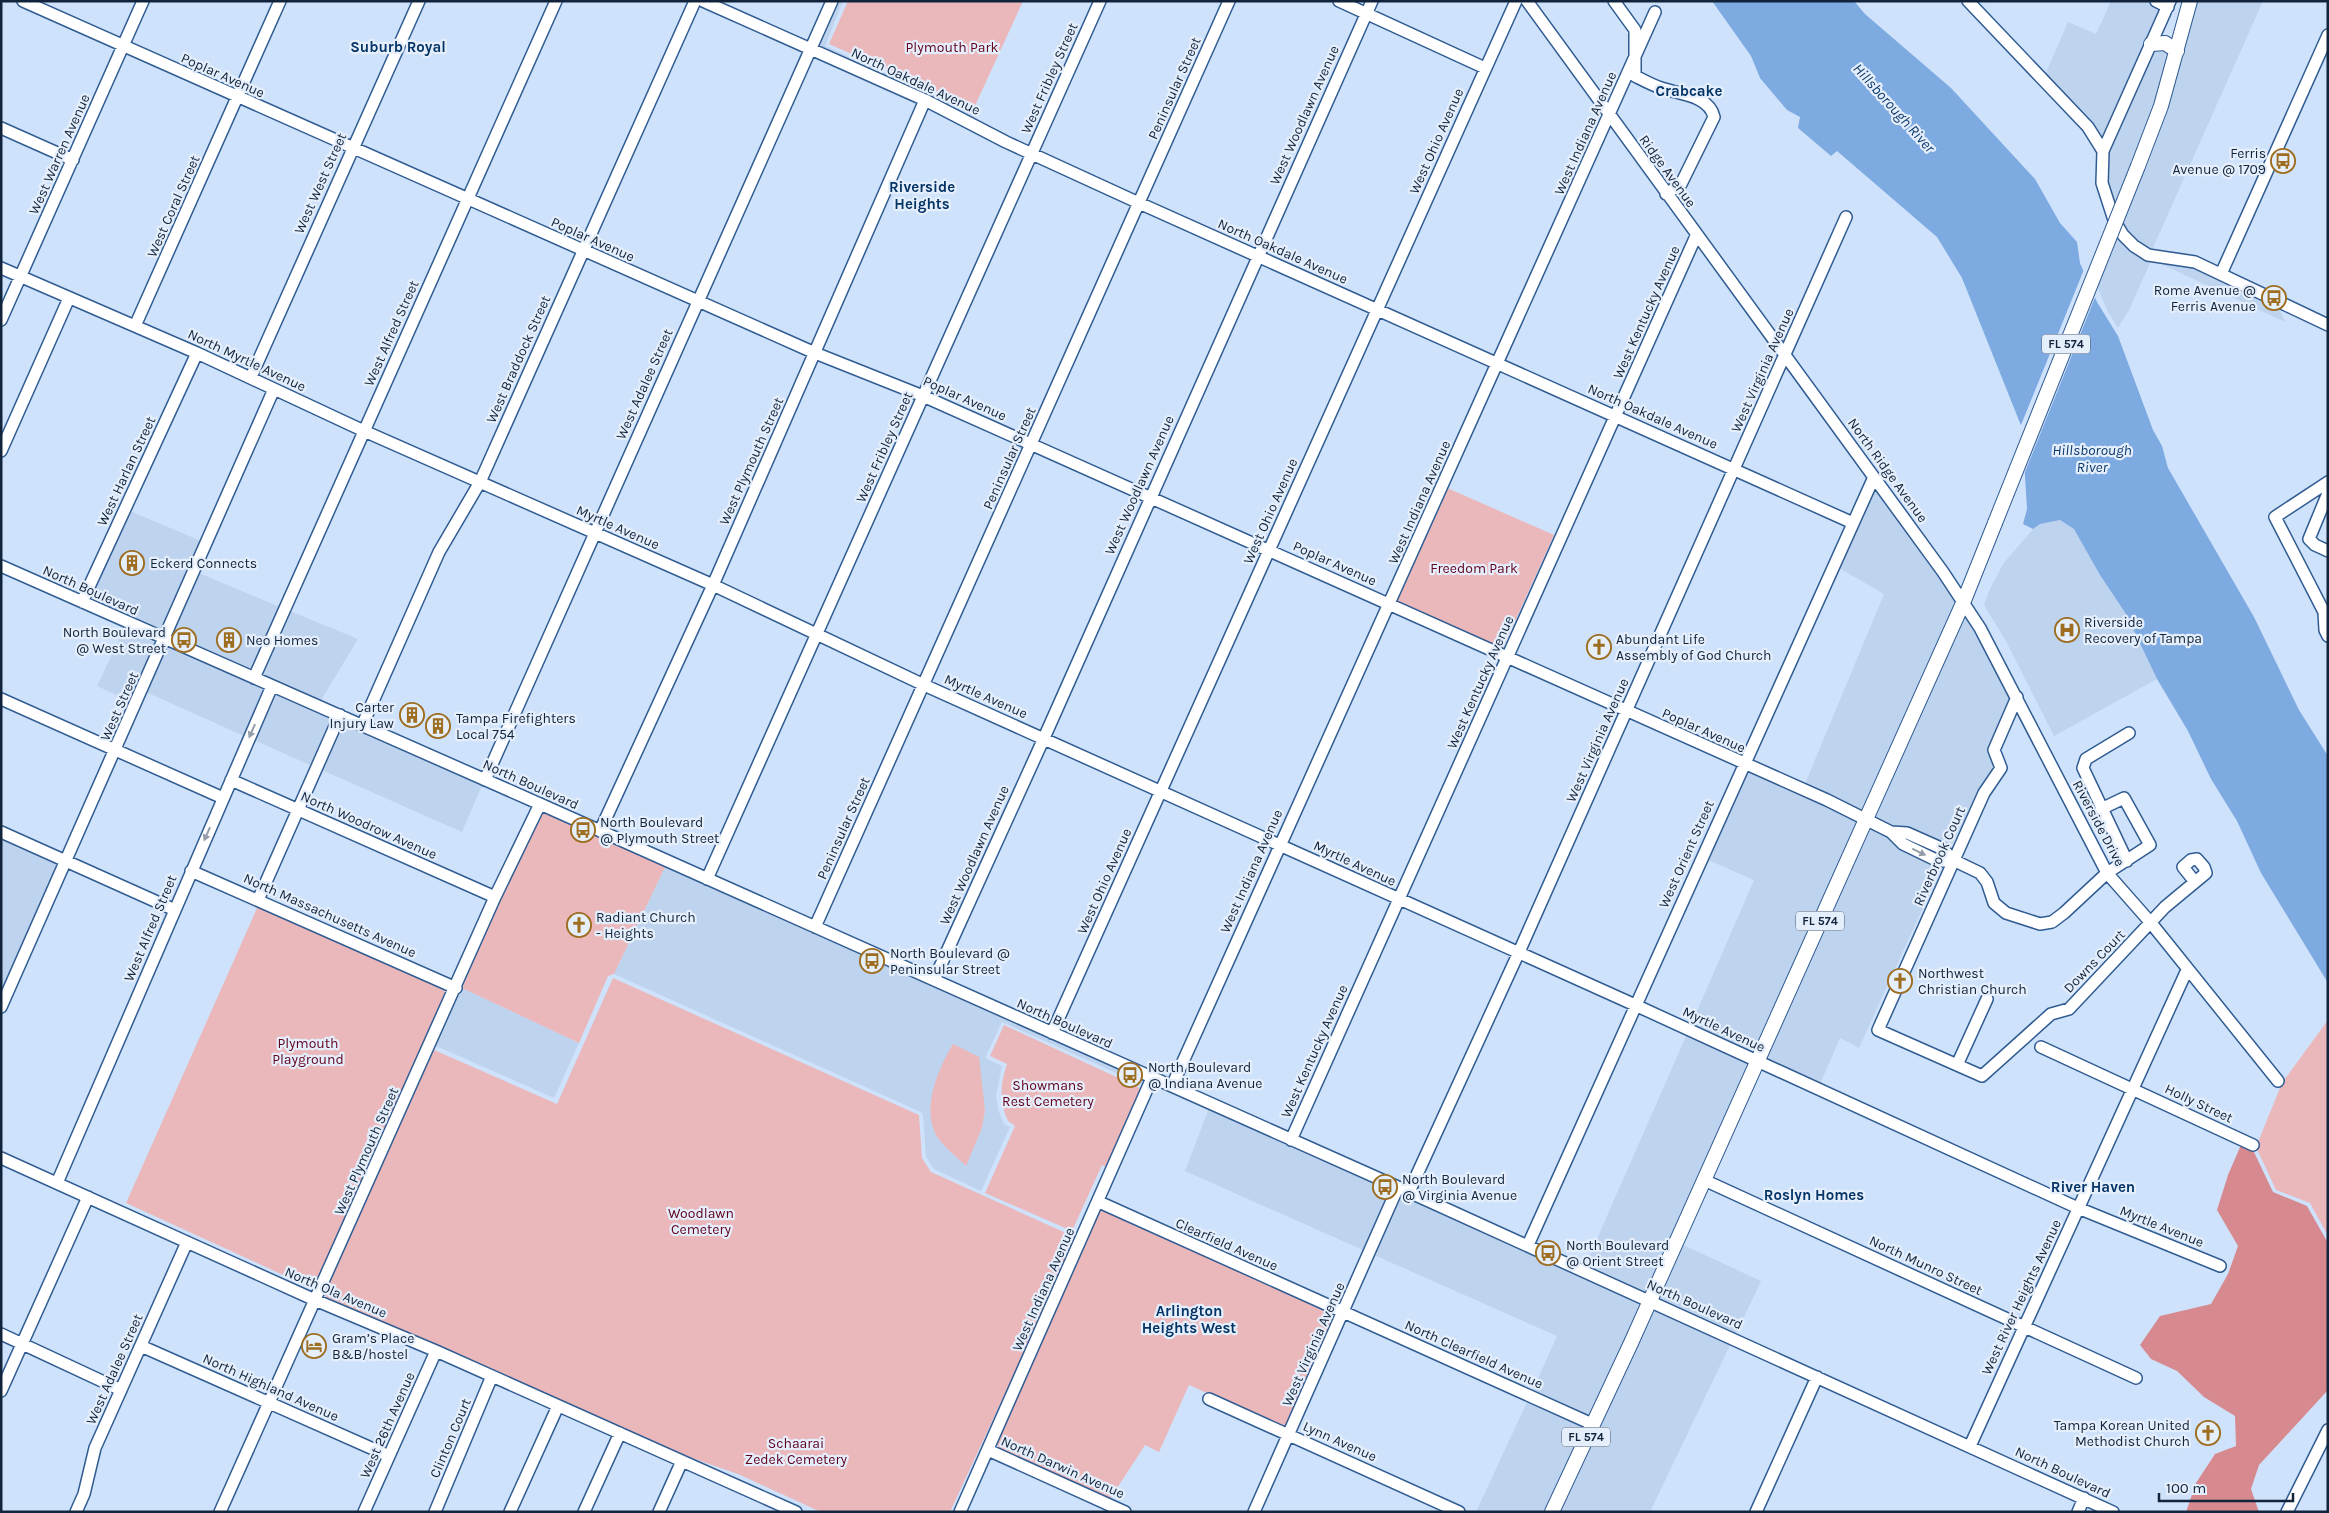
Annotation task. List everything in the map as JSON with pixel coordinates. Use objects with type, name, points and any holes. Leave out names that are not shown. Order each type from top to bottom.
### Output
[{"type":"main road","name":"FL 574","points":[[1552,1512],[1650,1301],[1963,603],[2161,106],[2190,1]]},
{"type":"main road","points":[[2151,44],[2165,44],[2177,51]]},
{"type":"street","name":"Poplar Avenue","points":[[23,1],[466,200],[815,353],[923,396],[1031,444],[1507,657],[1891,832],[1907,833],[1943,849],[1953,860],[1980,873],[1986,882],[1994,903],[2006,913],[2040,924],[2052,922],[2107,873],[2150,845],[2124,798],[2102,809]]},
{"type":"street","name":"West Warren Avenue","points":[[1,320],[143,1]]},
{"type":"street","name":"West Coral Street","points":[[135,326],[280,1]]},
{"type":"street","name":"West West Street","points":[[251,377],[419,1]]},
{"type":"street","name":"West Alfred Street","points":[[254,678],[556,1]]},
{"type":"street","name":"West Braddock Street","points":[[362,726],[439,552],[480,482],[695,1]]},
{"type":"street","name":"North Oakdale Avenue","points":[[703,1],[925,100],[1032,154],[1139,203],[1854,523]]},
{"type":"street","name":"West Adalee Street","points":[[485,780],[832,1]]},
{"type":"street","name":"West Fribley Street","points":[[707,879],[1100,1]]},
{"type":"street","name":"Peninsular Street","points":[[815,927],[1229,1]]},
{"type":"street","points":[[1339,1],[1485,68]]},
{"type":"street","name":"West Woodlawn Avenue","points":[[934,980],[1044,738],[1372,1]]},
{"type":"street","name":"West Ohio Avenue","points":[[1052,1034],[1516,1]]},
{"type":"street","name":"Ridge Avenue","points":[[1527,1],[1785,357]]},
{"type":"street","points":[[1614,1],[1635,30],[1635,76],[1658,87],[1694,96],[1713,112],[1714,117],[1681,184],[1666,194]]},
{"type":"street","points":[[1968,1],[2088,127],[2103,151]]},
{"type":"street","points":[[2156,1],[2169,4],[2103,151],[2102,183],[2114,220],[2123,235],[2134,246],[2148,254],[2181,258],[2221,274],[2328,325]]},
{"type":"street","name":"West Indiana Avenue","points":[[1172,1086],[1655,12]]},
{"type":"street","points":[[2221,274],[2328,35]]},
{"type":"street","name":"West Plymouth Street","points":[[600,830],[713,585],[925,100]]},
{"type":"street","points":[[1,128],[73,160]]},
{"type":"street","name":"West Virginia Avenue","points":[[1409,1192],[1519,952],[1846,217]]},
{"type":"street","name":"West Kentucky Avenue","points":[[1291,1140],[1696,236]]},
{"type":"street","name":"North Myrtle Avenue","points":[[1,268],[251,377],[364,431],[480,482]]},
{"type":"street","points":[[1,451],[69,298]]},
{"type":"street","name":"West Harlan Street","points":[[82,602],[197,353]]},
{"type":"street","name":"North Ridge Avenue","points":[[1785,357],[1943,572],[1963,603]]},
{"type":"street","name":"West Street","points":[[1,1007],[5,990],[67,862],[274,389]]},
{"type":"street","name":"West Orient Street","points":[[1528,1245],[1874,477]]},
{"type":"street","name":"Myrtle Avenue","points":[[480,482],[713,585],[816,636],[1519,952],[2078,1208],[2220,1266]]},
{"type":"street","points":[[2328,482],[2275,517],[2326,610],[2325,630],[2328,636]]},
{"type":"street","points":[[2328,493],[2309,539],[2315,546],[2328,551]]},
{"type":"street","name":"North Boulevard","points":[[1,566],[600,830],[1052,1034],[1528,1245],[2113,1512]]},
{"type":"street","name":"Riverside Drive","points":[[1963,603],[1980,628],[2018,698],[2107,873],[2151,924],[2278,1081]]},
{"type":"street","name":"West Alfred Street","points":[[57,1183],[272,686]]},
{"type":"street","name":"Riverbrook Court","points":[[1878,1030],[1984,793],[2001,768],[1994,750],[2018,698]]},
{"type":"street","points":[[1,700],[223,798]]},
{"type":"street","points":[[258,900],[340,716]]},
{"type":"street","points":[[2127,860],[2083,768],[2086,759],[2129,733]]},
{"type":"street","name":"North Woodrow Avenue","points":[[231,780],[495,897]]},
{"type":"street","name":"West Plymouth Street","points":[[220,1512],[456,988],[495,897],[540,804]]},
{"type":"street","points":[[1,832],[174,910]]},
{"type":"street","name":"North Massachusetts Avenue","points":[[191,871],[456,988]]},
{"type":"street","points":[[2151,924],[2165,907],[2195,882]]},
{"type":"street","name":"Downs Court","points":[[1878,1030],[1982,1076],[2051,1014],[2069,1009],[2151,924]]},
{"type":"street","name":"West River Heights Avenue","points":[[1970,1446],[2187,970]]},
{"type":"street","points":[[1957,1065],[1987,999]]},
{"type":"street","name":"Holly Street","points":[[2041,1047],[2252,1145]]},
{"type":"street","name":"West Indiana Avenue","points":[[960,1512],[1152,1078]]},
{"type":"street","name":"North Ola Avenue","points":[[1,1158],[315,1300],[436,1351],[796,1512]]},
{"type":"street","name":"North Munro Street","points":[[1704,1180],[2136,1378]]},
{"type":"street","name":"West Virginia Avenue","points":[[1254,1512],[1398,1187]]},
{"type":"street","points":[[1,1391],[88,1197]]},
{"type":"street","name":"Clearfield Avenue","points":[[1098,1202],[1343,1312]]},
{"type":"street","name":"West Adalee Street","points":[[76,1512],[84,1494],[95,1448],[187,1242]]},
{"type":"street","name":"North Clearfield Avenue","points":[[1343,1312],[1592,1424]]},
{"type":"street","points":[[1,1334],[121,1390]]},
{"type":"street","name":"North Highland Avenue","points":[[141,1346],[389,1456]]},
{"type":"street","name":"West 26th Avenue","points":[[364,1512],[436,1351]]},
{"type":"street","name":"Clinton Court","points":[[435,1512],[492,1376]]},
{"type":"street","points":[[1757,1512],[1818,1376]]},
{"type":"street","name":"Lynn Avenue","points":[[1209,1399],[1459,1512]]},
{"type":"street","points":[[510,1512],[558,1406]]},
{"type":"street","points":[[2287,1512],[2328,1430]]},
{"type":"street","points":[[584,1512],[620,1433]]},
{"type":"street","name":"North Darwin Avenue","points":[[988,1450],[1125,1512]]},
{"type":"street","points":[[659,1512],[682,1462]]},
{"type":"street","points":[[2078,1512],[2084,1498]]},
{"type":"shaded area","points":[[838,1],[843,1],[825,46],[974,112],[978,110],[990,85],[974,120],[817,48]]},
{"type":"shaded area","points":[[2111,1],[2144,1],[2161,9],[2145,40],[2146,43],[2102,140],[2045,75],[2068,22],[2096,34]]},
{"type":"shaded area","points":[[2196,1],[2263,1],[2152,250],[2150,250],[2137,242],[2121,222],[2184,51]]},
{"type":"shaded area","points":[[2158,47],[2171,52],[2156,104],[2115,208],[2107,183],[2109,151],[2155,48]]},
{"type":"shaded area","points":[[2116,234],[2119,238],[2194,267],[2278,306],[2285,322],[2155,261],[2150,263],[2129,310],[2118,328],[2108,312],[2096,284]]},
{"type":"shaded area","points":[[1876,487],[1939,574],[1957,603],[1863,813],[1804,786],[1884,594],[1839,568]]},
{"type":"shaded area","points":[[130,511],[201,541],[162,632],[88,600]]},
{"type":"shaded area","name":"Riverside Recovery of Tampa","points":[[2060,520],[2074,528],[2083,542],[2100,575],[2126,614],[2157,679],[2054,736],[2006,641],[1984,605],[2003,564],[2033,529],[2040,524]]},
{"type":"shaded area","points":[[199,573],[280,607],[251,672],[171,636]]},
{"type":"shaded area","points":[[290,611],[358,639],[320,702],[261,676]]},
{"type":"shaded area","points":[[1964,613],[1976,630],[2012,697],[1994,765],[1949,849],[1872,817]]},
{"type":"shaded area","points":[[124,629],[158,644],[132,702],[97,686]]},
{"type":"shaded area","points":[[167,645],[265,688],[244,736],[146,692]]},
{"type":"shaded area","points":[[275,692],[333,718],[312,766],[254,740]]},
{"type":"shaded area","points":[[343,722],[483,783],[462,832],[322,770]]},
{"type":"shaded area","points":[[1746,770],[1859,821],[1754,1054],[1691,1025],[1754,880],[1706,859]]},
{"type":"shaded area","points":[[1868,826],[1942,866],[1859,1048],[1840,1038],[1820,1084],[1764,1059]]},
{"type":"shaded area","points":[[1,838],[61,864],[1,1001]]},
{"type":"shaded area","points":[[666,865],[1146,1080],[1143,1085],[1002,1022],[986,1056],[987,1059],[1002,1066],[996,1096],[999,1112],[1004,1124],[1010,1127],[981,1191],[934,1169],[926,1157],[923,1115],[921,1112],[614,974]],"holes":[[[981,1085],[985,1109],[982,1128],[966,1165]]]},
{"type":"shaded area","points":[[462,988],[579,1043],[554,1098],[436,1046]]},
{"type":"shaded area","points":[[1687,1034],[1751,1063],[1647,1295],[1585,1266]]},
{"type":"shaded area","points":[[1209,1108],[1391,1189],[1365,1251],[1185,1171]]},
{"type":"shaded area","points":[[2241,1145],[2253,1150],[2273,1192],[2307,1206],[2328,1243],[2328,1390],[2259,1465],[2251,1489],[2259,1512],[2186,1512],[2196,1483],[2215,1454],[2236,1446],[2235,1416],[2204,1397],[2177,1371],[2151,1359],[2140,1345],[2160,1316],[2211,1304],[2228,1274],[2238,1246],[2217,1210],[2228,1175]]},
{"type":"shaded area","points":[[1401,1193],[1644,1303],[1589,1417],[1532,1392],[1557,1336],[1374,1255]]},
{"type":"shaded area","points":[[1681,1244],[1761,1281],[1736,1334],[1657,1299]]},
{"type":"shaded area","points":[[1653,1307],[1731,1343],[1650,1512],[1558,1512]]},
{"type":"shaded area","points":[[1528,1400],[1585,1426],[1546,1512],[1476,1512]]},
{"type":"green space","name":"Plymouth Park","points":[[848,1],[1023,1],[974,108],[829,44]]},
{"type":"green space","name":"Freedom Park","points":[[1445,487],[1554,535],[1502,650],[1393,602]]},
{"type":"green space","points":[[543,810],[666,865],[614,974],[608,976],[579,1043],[462,988],[500,899]]},
{"type":"green space","name":"Plymouth Playground","points":[[258,906],[441,987],[446,993],[446,1002],[316,1290],[126,1203]]},
{"type":"green space","name":"Woodlawn Cemetery","points":[[613,978],[919,1115],[922,1158],[931,1172],[1077,1238],[950,1512],[821,1512],[738,1474],[692,1458],[326,1297],[324,1293],[434,1050],[557,1104]]},
{"type":"green space","points":[[2328,1020],[2328,1236],[2310,1203],[2276,1190],[2256,1147],[2282,1083]]},
{"type":"green space","name":"Showmans Rest Cemetery","points":[[1004,1025],[1141,1090],[1107,1167],[1102,1165],[1072,1231],[985,1193],[1015,1126],[1008,1121],[1002,1100],[1002,1086],[1007,1064],[990,1056]]},
{"type":"green space","points":[[953,1044],[979,1057],[985,1110],[982,1128],[966,1166],[938,1138],[933,1127],[931,1115],[933,1090],[942,1065]]},
{"type":"green space","points":[[1101,1208],[1337,1315],[1288,1430],[1189,1385],[1159,1452],[1145,1445],[1110,1499],[1004,1452],[998,1447],[997,1439]]},
{"type":"water","name":"Hillsborough River","points":[[1712,1],[1854,1],[1865,14],[1951,88],[2035,179],[2060,223],[2077,242],[2080,263],[2097,302],[2118,336],[2153,430],[2162,446],[2168,468],[2254,617],[2299,710],[2328,756],[2328,983],[2261,873],[2237,821],[2211,779],[2188,731],[2157,679],[2126,614],[2100,575],[2074,529],[2060,520],[2040,524],[2033,529],[2023,524],[2027,509],[2022,428],[1962,278],[1937,237],[1837,151],[1831,156],[1798,128],[1800,117],[1787,110],[1760,78],[1751,56]]},
{"type":"pier","points":[[2085,267],[2096,295],[2023,477],[2019,430]]},
{"type":"place","name":"Ferris Avenue @ 1709","points":[[2283,161]]},
{"type":"place","name":"Rome Avenue @ Ferris Avenue","points":[[2274,298]]},
{"type":"place","name":"Eckerd Connects","points":[[132,563]]},
{"type":"place","name":"Riverside Recovery of Tampa","points":[[2067,630]]},
{"type":"place","name":"North Boulevard @ West Street","points":[[184,640]]},
{"type":"place","name":"Neo Homes","points":[[229,640]]},
{"type":"place","name":"Abundant Life Assembly of God Church","points":[[1599,647]]},
{"type":"place","name":"Carter Injury Law","points":[[412,715]]},
{"type":"place","name":"Tampa Firefighters Local 754","points":[[438,726]]},
{"type":"place","name":"North Boulevard @ Plymouth Street","points":[[583,830]]},
{"type":"place","name":"Radiant Church - Heights","points":[[579,925]]},
{"type":"place","name":"North Boulevard @ Peninsular Street","points":[[872,961]]},
{"type":"place","name":"Northwest Christian Church","points":[[1900,981]]},
{"type":"place","name":"North Boulevard @ Indiana Avenue","points":[[1130,1075]]},
{"type":"place","name":"North Boulevard @ Virginia Avenue","points":[[1385,1187]]},
{"type":"place","name":"North Boulevard @ Orient Street","points":[[1548,1253]]},
{"type":"place","name":"Gram’s Place B&B/hostel","points":[[314,1346]]},
{"type":"place","name":"Tampa Korean United Methodist Church","points":[[2208,1433]]},
{"type":"district","name":"Suburb Royal","points":[[398,47]]},
{"type":"district","name":"Crabcake","points":[[1689,91]]},
{"type":"district","name":"Riverside Heights","points":[[922,196]]},
{"type":"district","name":"River Haven","points":[[2093,1187]]},
{"type":"district","name":"Roslyn Homes","points":[[1814,1195]]},
{"type":"district","name":"Arlington Heights West","points":[[1189,1320]]},
{"type":"park label","name":"Schaarai Zedek Cemetery","points":[[796,1452]]}]
